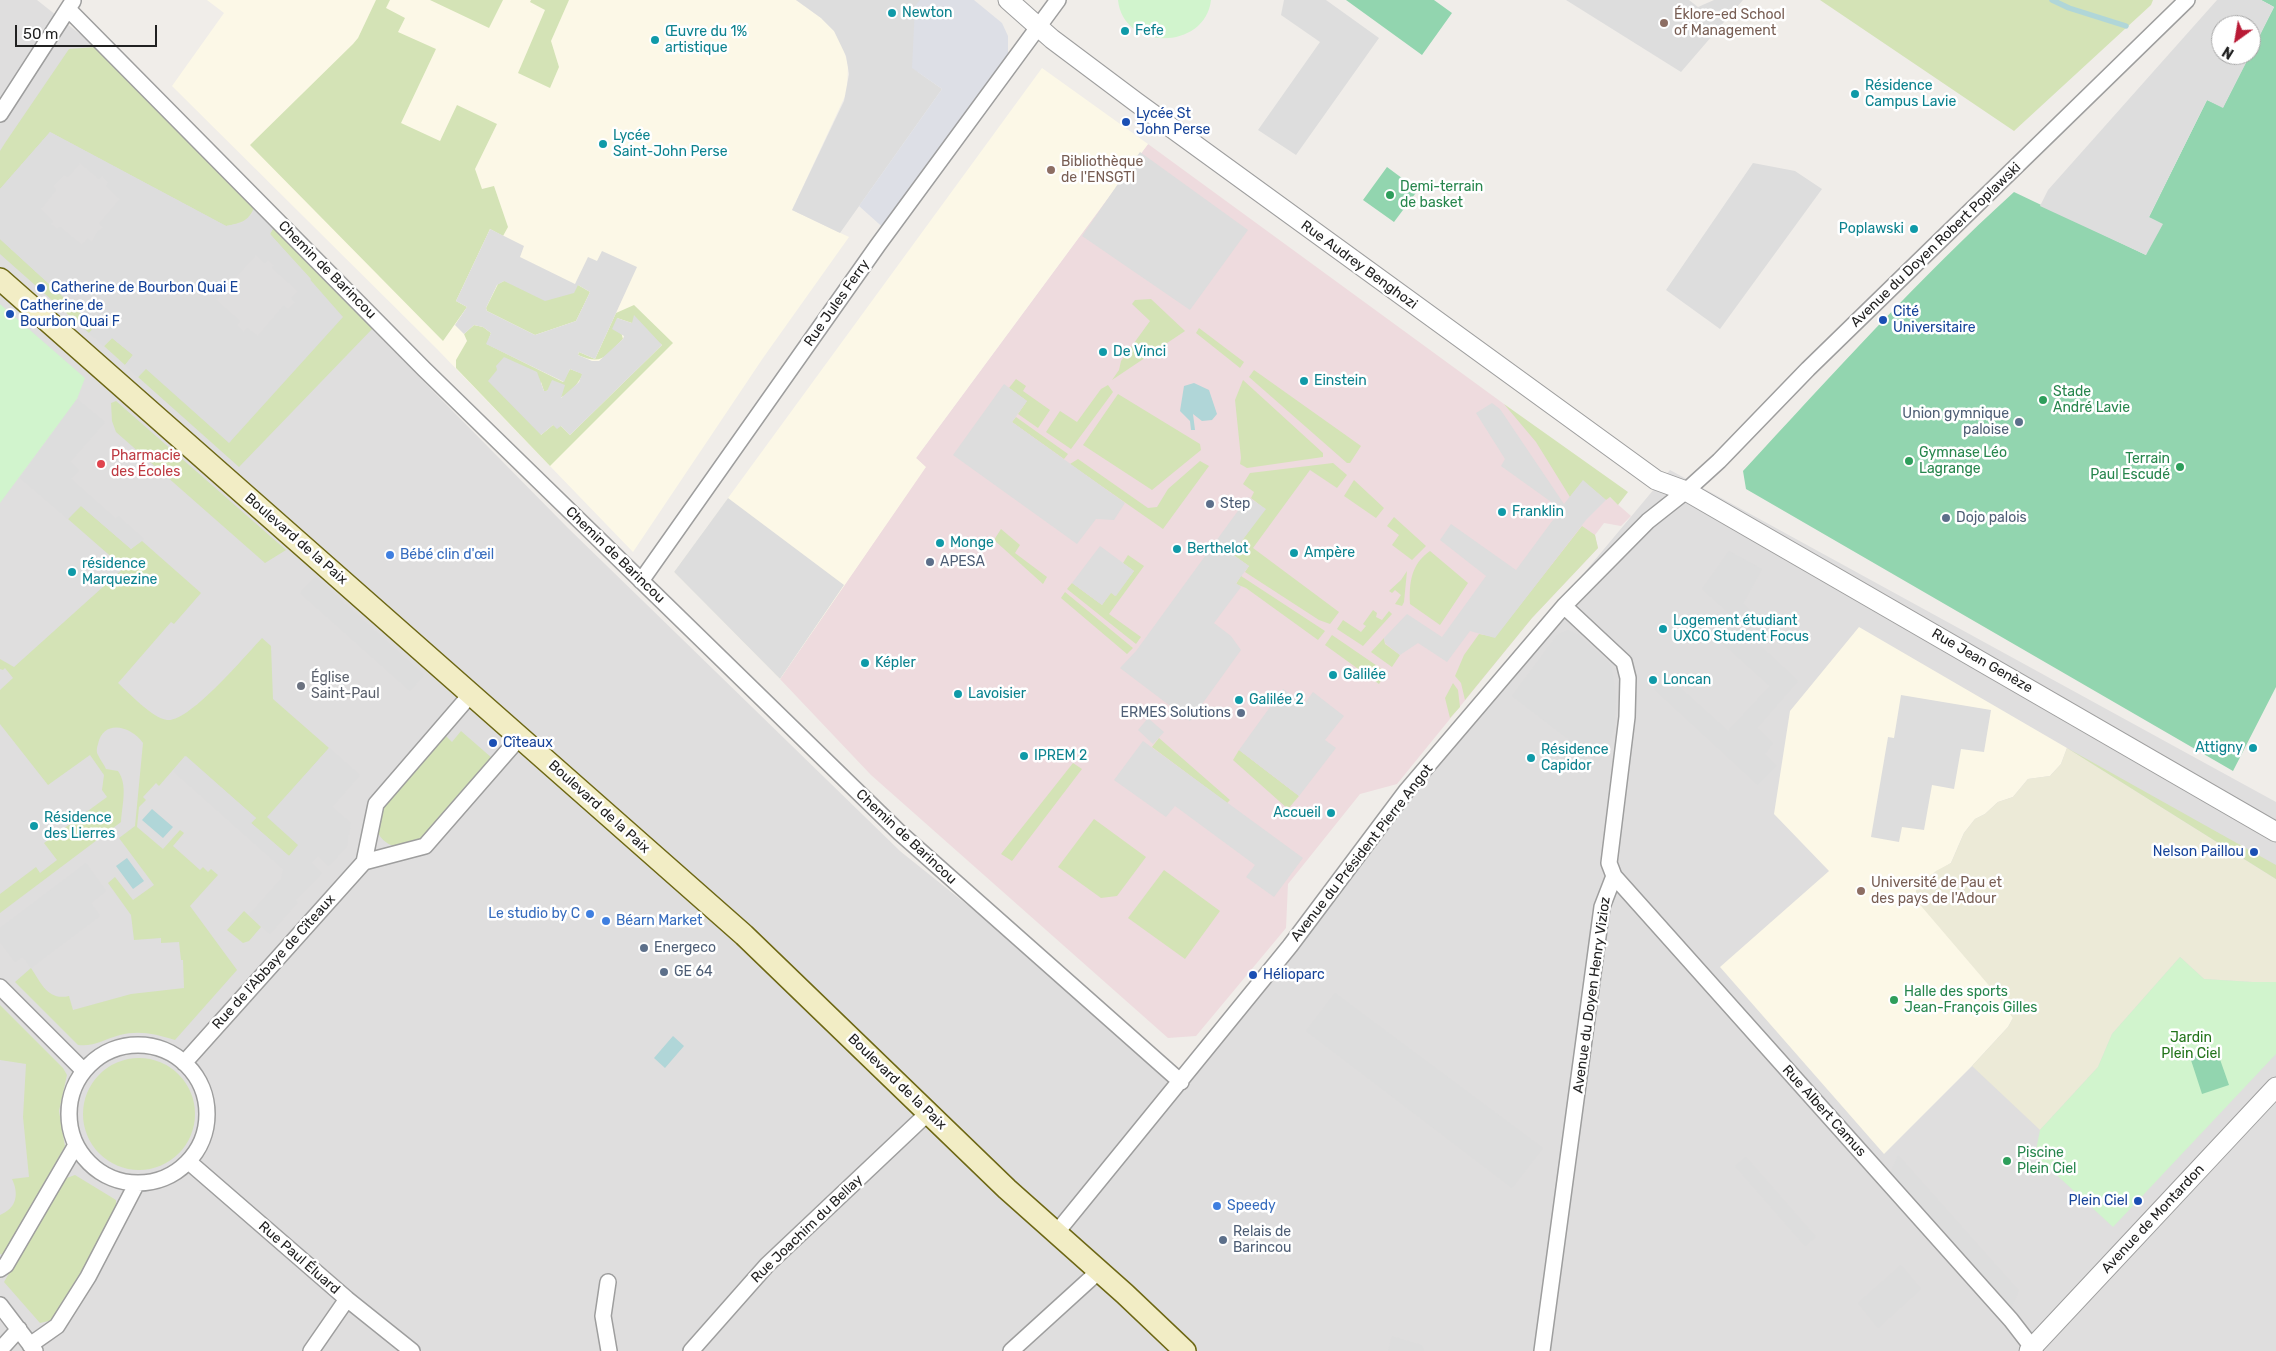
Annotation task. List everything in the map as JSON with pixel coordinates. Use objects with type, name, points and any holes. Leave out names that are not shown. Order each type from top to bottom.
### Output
[{"type":"main road","name":"Boulevard de la Paix","points":[[0,279],[744,935],[1007,1189],[1057,1232],[1185,1351]]},
{"type":"street","name":"Rue Audrey Benghozi","points":[[1008,0],[1038,28],[1236,175],[1656,480],[1686,491]]},
{"type":"street","name":"Rue Jules Ferry","points":[[641,581],[878,245],[1058,0]]},
{"type":"street","name":"Avenue du Doyen Robert Poplawski","points":[[1686,491],[2187,0]]},
{"type":"street","points":[[0,114],[71,4]]},
{"type":"street","name":"Chemin de Barincou","points":[[71,4],[424,369],[900,833],[1181,1082]]},
{"type":"street","name":"Avenue du Président Pierre Angot","points":[[1057,1232],[1290,946],[1408,790],[1564,606],[1648,521],[1686,491]]},
{"type":"street","name":"Rue Jean Genèze","points":[[1686,491],[2276,832]]},
{"type":"street","name":"Avenue du Doyen Henry Vizioz","points":[[1542,1351],[1602,907],[1614,876],[1609,863],[1627,717],[1628,678],[1624,662],[1564,606]]},
{"type":"street","points":[[471,694],[376,804],[364,862],[426,846],[520,737]]},
{"type":"street","name":"Rue de l'Abbaye de Cîteaux","points":[[184,1063],[364,862]]},
{"type":"street","name":"Rue Albert Camus","points":[[1614,876],[1657,922],[2032,1350]]},
{"type":"street","points":[[0,987],[84,1071]]},
{"type":"street","points":[[147,1046],[170,1053],[184,1063],[198,1079],[206,1100],[207,1122],[201,1143],[189,1162],[174,1174],[156,1181],[137,1183],[118,1181],[102,1173],[87,1161],[76,1145],[70,1127],[69,1107],[74,1088],[84,1071],[102,1056],[124,1047],[147,1046]]},
{"type":"street","name":"Avenue de Montardon","points":[[2032,1350],[2276,1087]]},
{"type":"street","name":"Rue Joachim du Bellay","points":[[691,1351],[767,1265],[928,1113]]},
{"type":"street","points":[[0,1269],[6,1265],[76,1145]]},
{"type":"street","name":"Rue Paul Éluard","points":[[189,1162],[347,1299],[412,1351]]},
{"type":"street","points":[[0,1305],[32,1348],[57,1326],[88,1277],[137,1183]]},
{"type":"street","points":[[1011,1351],[1099,1271]]},
{"type":"street","points":[[608,1282],[603,1316],[609,1351]]},
{"type":"street","points":[[311,1351],[347,1299]]},
{"type":"street","points":[[0,1350],[19,1329]]},
{"type":"shaded area","points":[[0,0],[37,0],[85,38],[375,326],[372,329],[568,528],[900,851],[1186,1080],[1543,622],[1670,470],[2276,802],[2276,1351],[0,1351]]},
{"type":"shaded area","points":[[207,0],[796,0],[821,18],[834,31],[843,47],[848,65],[847,92],[792,210],[849,237],[763,358],[633,552],[437,349],[172,86],[224,13]]},
{"type":"shaded area","points":[[796,0],[930,0],[918,72],[942,89],[840,233],[792,210],[844,101],[849,74],[846,56],[834,31],[821,18]]},
{"type":"shaded area","points":[[920,0],[974,0],[1002,23],[1008,36],[1008,53],[1002,76],[888,232],[859,206],[942,89],[912,68],[915,6]]},
{"type":"shaded area","points":[[1284,0],[1326,0],[1379,38],[1296,155],[1258,130],[1320,42],[1281,15]]},
{"type":"shaded area","name":"Éklore-ed School of Management","points":[[1566,0],[1689,0],[1698,7],[1714,0],[1743,0],[1681,72]]},
{"type":"shaded area","points":[[2217,0],[2261,0],[2274,7],[2261,33],[2261,15],[2211,15],[2211,65],[2245,65],[2223,108],[2207,100],[2149,217],[2163,224],[2146,255],[2040,206],[2048,190]]},
{"type":"shaded area","points":[[1042,68],[1148,144],[916,458],[926,467],[780,679],[674,572]]},
{"type":"shaded area","points":[[50,132],[226,226],[242,223],[252,215],[255,205],[275,225],[270,234],[343,317],[229,443],[146,369],[138,377],[125,365],[133,355],[112,338],[104,346],[89,333],[95,326],[0,239],[0,189]],"holes":[[[80,163],[99,179],[102,176],[108,182],[106,186],[120,199],[99,224],[103,228],[97,232],[92,242],[88,238],[82,245],[60,227],[57,229],[51,224],[53,221],[41,209],[56,190],[53,186],[64,175],[68,177]],[[256,255],[265,263],[268,260],[274,265],[272,268],[298,291],[291,299],[295,303],[288,309],[284,305],[258,336],[247,328],[244,332],[237,325],[240,321],[216,300],[227,287],[224,283],[230,277],[234,279]]]},
{"type":"shaded area","points":[[1148,144],[1504,404],[1631,516],[1621,526],[1604,523],[1595,535],[1598,548],[1532,618],[1397,784],[1360,794],[1288,884],[1286,928],[1196,1036],[1168,1038],[871,775],[780,679],[925,467],[916,458]]},
{"type":"shaded area","points":[[1140,152],[1248,230],[1190,310],[1082,236]]},
{"type":"shaded area","points":[[1753,163],[1795,171],[1822,189],[1720,329],[1666,290]]},
{"type":"shaded area","points":[[490,229],[524,246],[520,257],[575,284],[588,257],[597,261],[602,251],[637,267],[595,359],[579,352],[578,355],[592,361],[599,361],[623,339],[624,336],[612,329],[617,318],[632,323],[634,315],[662,345],[570,435],[561,426],[557,429],[553,425],[541,435],[488,381],[497,370],[496,366],[504,357],[537,372],[544,391],[547,391],[552,380],[565,385],[561,398],[579,382],[582,374],[570,369],[564,382],[486,344],[491,333],[483,327],[474,325],[464,334],[455,325],[467,307],[456,301]],"holes":[[[504,281],[545,301],[574,293],[578,285],[590,292],[576,321],[535,335],[487,311],[486,308],[497,285]]]},
{"type":"shaded area","points":[[1004,384],[1027,401],[1012,422],[1125,503],[1114,520],[1096,519],[1077,544],[953,455]]},
{"type":"shaded area","points":[[77,399],[105,422],[70,462],[79,470],[71,479],[116,519],[118,516],[144,539],[131,549],[81,506],[68,519],[20,478]]},
{"type":"shaded area","points":[[1492,403],[1500,409],[1564,504],[1583,480],[1606,500],[1586,520],[1495,638],[1470,631],[1447,662],[1418,643],[1400,655],[1385,643],[1384,638],[1407,614],[1442,637],[1486,576],[1440,540],[1451,524],[1516,570],[1561,509],[1501,466],[1505,459],[1476,413]]},
{"type":"shaded area","points":[[1248,497],[1266,509],[1232,554],[1249,566],[1236,583],[1241,587],[1214,623],[1231,636],[1241,650],[1190,721],[1120,668],[1136,651]]},
{"type":"shaded area","points":[[728,498],[844,585],[780,679],[674,572]]},
{"type":"shaded area","points":[[1100,546],[1134,571],[1116,596],[1111,593],[1102,605],[1072,583]]},
{"type":"shaded area","points":[[1729,551],[1762,569],[1743,604],[1750,610],[1740,623],[1702,589]]},
{"type":"shaded area","points":[[315,577],[424,675],[410,691],[300,593]]},
{"type":"shaded area","points":[[1736,623],[1798,681],[1757,728],[1773,743],[1765,754],[1777,766],[1758,785],[1654,689],[1666,675],[1728,731],[1770,686],[1721,642]]},
{"type":"shaded area","name":"Université de Pau et des pays de l'Adour","points":[[1859,627],[2067,748],[2061,764],[2050,776],[2028,779],[2013,797],[1998,802],[1985,814],[1975,819],[1964,833],[1951,863],[1923,880],[2013,1018],[2008,1027],[1972,1066],[1884,1154],[1720,967],[1829,871],[1774,814],[1790,711]]},
{"type":"shaded area","points":[[1568,630],[1577,634],[1609,663],[1612,669],[1616,697],[1615,725],[1607,750],[1598,762],[1512,696],[1558,634]]},
{"type":"shaded area","points":[[1283,689],[1304,704],[1313,692],[1344,716],[1325,740],[1336,748],[1299,796],[1239,750]]},
{"type":"shaded area","points":[[1901,695],[1991,710],[1984,752],[1961,749],[1954,789],[1932,785],[1924,830],[1902,827],[1899,842],[1871,837],[1888,737],[1894,738]]},
{"type":"shaded area","points":[[1148,718],[1164,732],[1153,744],[1138,730]]},
{"type":"shaded area","points":[[1143,741],[1303,858],[1274,897],[1246,877],[1255,865],[1175,806],[1166,817],[1114,780]]},
{"type":"shaded area","points":[[329,748],[360,775],[332,807],[351,823],[347,846],[329,866],[318,856],[311,863],[322,873],[296,900],[298,902],[270,934],[249,915],[281,879],[283,869],[173,771],[186,756],[256,818],[251,823],[289,856],[298,845],[267,817]]},
{"type":"shaded area","points":[[2067,748],[2276,879],[2276,982],[2204,979],[2180,957],[2112,1034],[2098,1067],[2040,1130],[1972,1066],[2008,1027],[2013,1018],[1998,996],[1916,900],[1916,881],[1928,878],[1951,863],[1964,833],[1975,819],[1985,814],[1998,802],[2013,797],[2028,779],[2050,776],[2061,764]]},
{"type":"shaded area","points":[[86,863],[106,891],[91,903],[100,916],[31,968],[23,957],[15,962],[0,942],[0,928]]},
{"type":"shaded area","points":[[1335,993],[1543,1148],[1512,1188],[1306,1031]]},
{"type":"shaded area","points":[[1898,1155],[2019,1291],[2007,1316],[1887,1181]]},
{"type":"shaded area","points":[[1746,1157],[1816,1237],[1805,1246],[1735,1166]]},
{"type":"shaded area","points":[[1901,1265],[1921,1289],[1878,1328],[1858,1303]]},
{"type":"shaded area","points":[[1392,1336],[1422,1345],[1424,1351],[1388,1351]]},
{"type":"green space","points":[[376,0],[390,0],[386,8],[405,18],[398,32],[436,49],[401,123],[440,141],[457,105],[497,124],[475,169],[482,189],[494,186],[508,227],[503,236],[490,229],[456,301],[467,307],[443,341],[250,145],[353,44],[358,38]]},
{"type":"green space","points":[[430,0],[503,0],[489,28]]},
{"type":"green space","points":[[531,0],[569,0],[551,41],[559,67],[550,88],[518,73],[545,10],[530,2]]},
{"type":"green space","points":[[1118,0],[1211,0],[1205,17],[1195,29],[1180,36],[1164,38],[1148,36],[1134,29],[1123,17]]},
{"type":"green space","points":[[1346,0],[1434,0],[1452,13],[1422,55]]},
{"type":"green space","points":[[1820,0],[2153,0],[2151,5],[2014,131]]},
{"type":"green space","name":"Stade André Lavie","points":[[2261,0],[2276,0],[2276,687],[2233,771],[1746,489],[1743,471],[1909,293],[2014,192],[2146,255],[2149,217],[2207,100],[2223,107],[2244,65],[2261,65],[2261,32],[2274,7]]},
{"type":"green space","points":[[95,47],[255,205],[248,218],[226,226],[50,132],[0,189],[0,151],[5,143],[69,49]]},
{"type":"green space","name":"Demi-terrain de basket","points":[[1387,167],[1418,190],[1394,222],[1363,200]]},
{"type":"green space","points":[[275,225],[375,326],[239,467],[138,377],[146,368],[230,442],[311,279],[270,234]]},
{"type":"green space","points":[[0,239],[96,327],[89,333],[0,254]]},
{"type":"green space","points":[[504,281],[578,285],[590,292],[576,321],[535,335],[487,311],[486,308],[498,284]]},
{"type":"green space","points":[[1151,299],[1185,331],[1112,380],[1119,370],[1121,361],[1150,321],[1132,304],[1135,300]]},
{"type":"green space","points":[[0,304],[85,378],[77,399],[0,503]]},
{"type":"green space","points":[[634,305],[673,343],[550,466],[456,368],[456,360],[467,341],[464,334],[474,325],[483,327],[491,333],[487,344],[563,382],[570,369],[583,374],[573,388],[560,398],[564,385],[544,391],[541,382],[541,435],[553,425],[561,426],[570,435],[662,345],[632,323],[617,318],[623,339],[612,350],[603,358],[593,360],[578,355],[579,352],[595,359],[616,313]]},
{"type":"green space","points":[[1199,328],[1244,362],[1240,368],[1196,333]]},
{"type":"green space","points":[[112,338],[133,355],[125,365],[104,346]]},
{"type":"green space","points":[[1254,370],[1361,446],[1350,463],[1347,463],[1249,377]]},
{"type":"green space","points":[[1016,379],[1026,386],[1023,391],[1050,410],[1038,428],[1018,414],[1027,401],[1009,388]]},
{"type":"green space","points":[[1243,380],[1323,453],[1323,457],[1247,468],[1240,464],[1235,400]]},
{"type":"green space","points":[[1108,385],[1113,392],[1071,449],[1046,432],[1060,411],[1077,422],[1101,389]]},
{"type":"green space","points":[[1118,394],[1200,444],[1201,450],[1152,490],[1083,445]]},
{"type":"green space","points":[[116,401],[286,550],[265,563],[116,432],[112,421],[111,403]]},
{"type":"green space","points":[[1504,404],[1628,492],[1618,505],[1610,497],[1606,500],[1583,481],[1570,497],[1536,442]]},
{"type":"green space","points":[[1016,417],[1068,454],[1064,459],[1012,422]]},
{"type":"green space","points":[[1078,459],[1148,508],[1157,507],[1168,489],[1200,461],[1209,466],[1163,529],[1070,464]]},
{"type":"green space","points":[[1333,463],[1347,475],[1337,488],[1310,470],[1253,548],[1339,612],[1330,624],[1319,620],[1245,572],[1249,566],[1232,554],[1265,509],[1251,498],[1254,492],[1243,484],[1250,473]]},
{"type":"green space","points":[[1354,480],[1384,508],[1376,518],[1344,496]]},
{"type":"green space","points":[[80,505],[131,549],[142,541],[201,593],[174,624],[171,622],[118,683],[155,715],[167,720],[177,718],[203,700],[262,638],[271,646],[273,699],[329,748],[268,817],[299,845],[289,856],[251,823],[256,818],[185,756],[159,786],[156,783],[143,797],[146,800],[139,807],[137,827],[163,849],[180,830],[184,833],[173,846],[200,870],[203,867],[208,872],[211,869],[218,875],[190,906],[237,970],[175,1040],[154,1034],[134,1033],[120,1035],[94,1044],[78,1045],[15,982],[31,968],[42,985],[50,993],[62,997],[69,996],[73,1010],[131,994],[184,988],[183,960],[181,960],[179,942],[161,943],[161,938],[134,940],[131,915],[108,883],[115,877],[133,900],[154,885],[119,838],[135,826],[143,743],[138,737],[126,729],[112,728],[101,736],[97,748],[97,754],[106,769],[118,771],[123,782],[124,795],[121,822],[0,913],[0,894],[36,867],[40,873],[57,860],[44,843],[107,797],[102,790],[104,775],[90,755],[48,785],[0,724],[0,690],[13,678],[5,668],[3,670],[0,669],[0,659],[14,667],[124,568],[68,519]]},
{"type":"green space","points":[[1394,517],[1426,546],[1412,560],[1392,545],[1399,535],[1387,526]]},
{"type":"green space","points":[[1582,526],[1595,535],[1598,548],[1532,618],[1465,700],[1461,683],[1455,676],[1464,655],[1479,634],[1495,637]]},
{"type":"green space","points":[[1001,529],[1020,545],[1015,553],[1047,577],[1043,584],[994,540]]},
{"type":"green space","points":[[1430,551],[1468,583],[1440,625],[1410,604],[1412,574],[1419,562]]},
{"type":"green space","points":[[1128,555],[1144,566],[1109,614],[1141,637],[1136,644],[1067,589],[1072,583],[1102,605],[1111,592],[1115,596],[1134,571],[1123,563]]},
{"type":"green space","points":[[1407,571],[1402,606],[1395,604],[1401,595],[1395,590],[1392,593],[1389,591],[1401,580]]},
{"type":"green space","points":[[1241,576],[1325,631],[1318,640],[1246,588],[1236,584]]},
{"type":"green space","points":[[1065,592],[1133,648],[1127,654],[1061,598]]},
{"type":"green space","points":[[1373,610],[1377,613],[1376,617],[1382,620],[1389,611],[1392,614],[1363,646],[1337,629],[1343,620],[1361,632],[1366,626],[1363,624]]},
{"type":"green space","points":[[1332,635],[1386,672],[1379,684],[1325,645]]},
{"type":"green space","points":[[1384,638],[1385,644],[1400,655],[1392,667],[1371,652]]},
{"type":"green space","points":[[1453,683],[1458,690],[1460,707],[1450,718],[1445,698]]},
{"type":"green space","points":[[461,731],[492,758],[422,838],[409,845],[390,845],[380,836],[376,829],[378,812],[444,734],[452,742]]},
{"type":"green space","points":[[1159,738],[1230,800],[1227,803],[1152,747]]},
{"type":"green space","points":[[2067,748],[2276,865],[2276,879]]},
{"type":"green space","points":[[1239,750],[1299,796],[1288,809],[1233,760]]},
{"type":"green space","points":[[1073,763],[1082,769],[1012,861],[1001,854]]},
{"type":"green space","points":[[1094,819],[1146,857],[1117,896],[1101,898],[1058,867]]},
{"type":"green space","points":[[1164,870],[1220,911],[1185,959],[1128,918]]},
{"type":"green space","points":[[244,911],[261,927],[249,941],[243,943],[227,930]]},
{"type":"green space","name":"Jardin Plein Ciel","points":[[2180,957],[2204,979],[2276,982],[2276,1054],[2113,1227],[2035,1155],[2040,1130],[2098,1067],[2112,1034]]},
{"type":"green space","points":[[0,1005],[63,1068],[67,1075],[59,1111],[65,1146],[3,1255],[0,1254],[0,1215],[10,1209],[15,1200],[16,1195],[12,1179],[29,1177],[23,1117],[26,1064],[0,1060]]},
{"type":"green space","points":[[2216,1048],[2229,1085],[2202,1094],[2190,1057]]},
{"type":"green space","points":[[139,1058],[160,1062],[178,1075],[191,1093],[195,1114],[191,1135],[178,1153],[160,1166],[139,1170],[118,1166],[100,1153],[87,1135],[83,1114],[87,1093],[100,1075],[118,1062]]},
{"type":"green space","points":[[75,1175],[116,1200],[116,1212],[53,1320],[40,1323],[4,1282],[64,1179]]},
{"type":"water","points":[[1194,383],[1209,390],[1217,414],[1212,420],[1202,421],[1193,414],[1195,430],[1191,430],[1190,421],[1180,411],[1184,386]]},
{"type":"water","points":[[152,809],[173,827],[163,838],[142,820]]},
{"type":"water","points":[[127,858],[144,881],[133,889],[116,866]]},
{"type":"water","points":[[673,1036],[684,1046],[665,1068],[654,1058]]},
{"type":"waterway","points":[[2052,0],[2069,8],[2126,26]]},
{"type":"place","name":"Newton","points":[[892,13]]},
{"type":"place","name":"Éklore-ed School of Management","points":[[1664,23]]},
{"type":"place","name":"Fefe","points":[[1125,31]]},
{"type":"place","name":"Œuvre du 1% artistique","points":[[655,40]]},
{"type":"place","name":"Résidence Campus Lavie","points":[[1855,94]]},
{"type":"place","name":"Lycée St John Perse","points":[[1126,122]]},
{"type":"place","name":"Lycée Saint-John Perse","points":[[603,144]]},
{"type":"place","name":"Bibliothèque de l'ENSGTI","points":[[1051,170]]},
{"type":"place","name":"Demi-terrain de basket","points":[[1390,195]]},
{"type":"place","name":"Poplawski","points":[[1914,229]]},
{"type":"place","name":"Catherine de Bourbon Quai E","points":[[41,288]]},
{"type":"place","name":"Catherine de Bourbon Quai F","points":[[10,314]]},
{"type":"place","name":"Cité Universitaire","points":[[1883,320]]},
{"type":"place","name":"De Vinci","points":[[1103,352]]},
{"type":"place","name":"Einstein","points":[[1304,381]]},
{"type":"place","name":"Stade André Lavie","points":[[2043,400]]},
{"type":"place","name":"Union gymnique paloise","points":[[2019,422]]},
{"type":"place","name":"Gymnase Léo Lagrange","points":[[1909,461]]},
{"type":"place","name":"Pharmacie des Écoles","points":[[101,464]]},
{"type":"place","name":"Terrain Paul Escudé","points":[[2180,467]]},
{"type":"place","name":"Step","points":[[1210,504]]},
{"type":"place","name":"Franklin","points":[[1502,512]]},
{"type":"place","name":"Dojo palois","points":[[1946,518]]},
{"type":"place","name":"Monge","points":[[940,543]]},
{"type":"place","name":"Berthelot","points":[[1177,549]]},
{"type":"place","name":"Ampère","points":[[1294,553]]},
{"type":"place","name":"Bébé clin d'œil","points":[[390,555]]},
{"type":"place","name":"APESA","points":[[930,562]]},
{"type":"place","name":"résidence Marquezine","points":[[72,572]]},
{"type":"place","name":"Logement étudiant UXCO Student Focus","points":[[1663,629]]},
{"type":"place","name":"Képler","points":[[865,663]]},
{"type":"place","name":"Galilée","points":[[1333,675]]},
{"type":"place","name":"Loncan","points":[[1653,680]]},
{"type":"place","name":"Église Saint-Paul","points":[[301,686]]},
{"type":"place","name":"Lavoisier","points":[[958,694]]},
{"type":"place","name":"Galilée 2","points":[[1239,700]]},
{"type":"place","name":"ERMES Solutions","points":[[1241,713]]},
{"type":"place","name":"Cîteaux","points":[[493,743]]},
{"type":"place","name":"Attigny","points":[[2253,748]]},
{"type":"place","name":"IPREM 2","points":[[1024,756]]},
{"type":"place","name":"Résidence Capidor","points":[[1531,758]]},
{"type":"place","name":"Accueil","points":[[1331,813]]},
{"type":"place","name":"Résidence des Lierres","points":[[34,826]]},
{"type":"place","name":"Nelson Paillou","points":[[2254,852]]},
{"type":"place","name":"Université de Pau et des pays de l'Adour","points":[[1861,891]]},
{"type":"place","name":"Le studio by C","points":[[590,914]]},
{"type":"place","name":"Béarn Market","points":[[606,921]]},
{"type":"place","name":"Energeco","points":[[644,948]]},
{"type":"place","name":"GE 64","points":[[664,972]]},
{"type":"place","name":"Hélioparc","points":[[1253,975]]},
{"type":"place","name":"Halle des sports Jean-François Gilles","points":[[1894,1000]]},
{"type":"place","name":"Piscine Plein Ciel","points":[[2007,1161]]},
{"type":"place","name":"Plein Ciel","points":[[2138,1201]]},
{"type":"place","name":"Speedy","points":[[1217,1206]]},
{"type":"place","name":"Relais de Barincou","points":[[1223,1240]]}]
